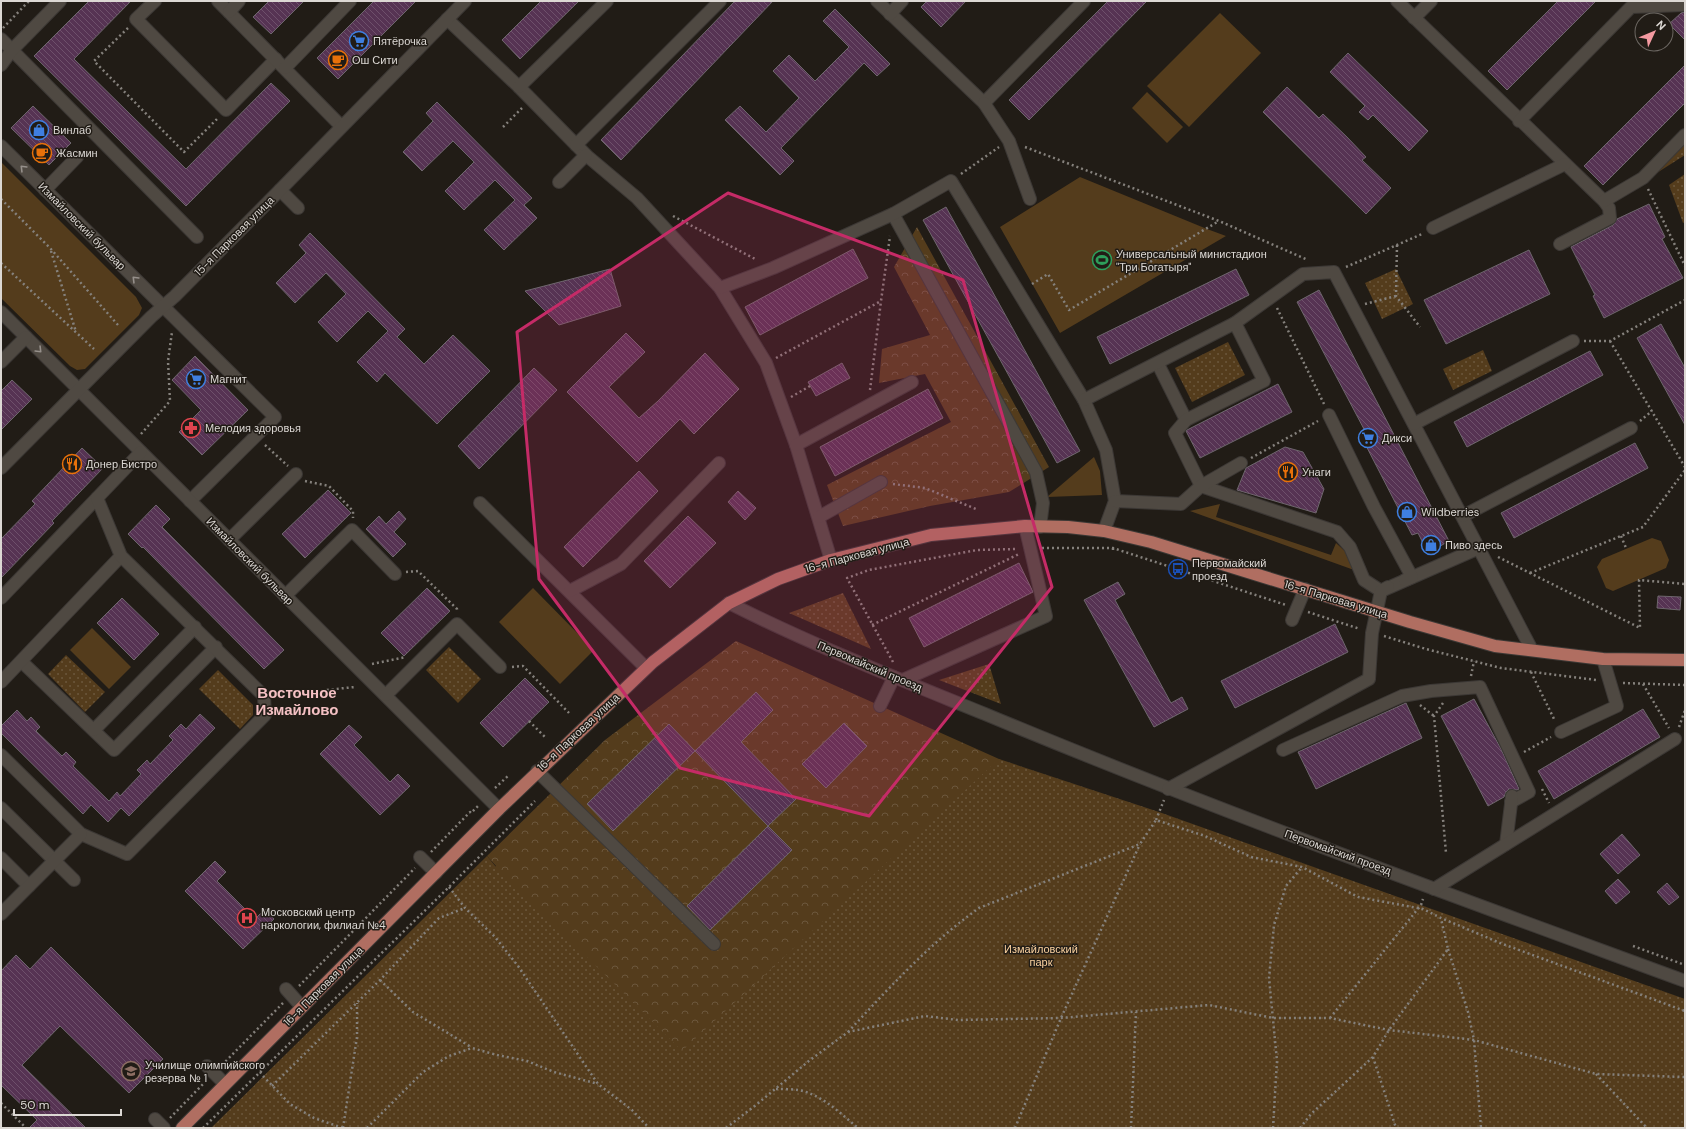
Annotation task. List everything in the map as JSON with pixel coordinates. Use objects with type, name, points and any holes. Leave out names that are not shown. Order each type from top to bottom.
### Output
[{"type":"main road","name":"16-я Парковая улица","points":[[182,1128],[537,771],[646,668],[728,604],[778,579],[831,560],[931,535],[1025,526],[1068,527],[1104,531],[1152,542],[1410,622],[1495,646],[1603,659],[1685,660]]},
{"type":"street","points":[[1,65],[12,50],[60,1]]},
{"type":"street","points":[[155,1],[136,19],[226,110],[281,64],[350,1]]},
{"type":"street","points":[[218,1],[341,126]]},
{"type":"street","points":[[229,12],[239,1]]},
{"type":"street","name":"15-я Парковая улица","points":[[1,468],[280,190],[464,1]]},
{"type":"street","points":[[519,87],[607,1]]},
{"type":"street","points":[[576,145],[720,1]]},
{"type":"street","points":[[877,1],[984,103],[1009,141],[1030,199]]},
{"type":"street","points":[[890,14],[902,1]]},
{"type":"street","points":[[984,103],[1084,1]]},
{"type":"street","points":[[1397,1],[1604,201],[1609,208],[1610,218],[1560,244]]},
{"type":"street","points":[[1414,18],[1430,1]]},
{"type":"street","points":[[1520,121],[1631,6],[1683,5],[1685,2]]},
{"type":"street","points":[[447,19],[519,87],[586,155],[637,198],[720,288],[766,363],[796,445],[831,560]]},
{"type":"street","points":[[1,39],[197,237]]},
{"type":"street","points":[[1604,201],[1643,178],[1685,135]]},
{"type":"street","name":"Измайловский бульвар","points":[[1,146],[275,417],[256,436]]},
{"type":"street","points":[[559,182],[586,155]]},
{"type":"street","points":[[45,190],[77,157]]},
{"type":"street","points":[[1433,228],[1565,164]]},
{"type":"street","points":[[720,288],[773,268],[893,214],[951,180],[1084,400],[1106,450],[1115,501],[1104,531]]},
{"type":"street","points":[[280,190],[298,208]]},
{"type":"street","points":[[893,214],[1036,472],[1043,503],[1040,526]]},
{"type":"street","points":[[1084,400],[1158,364],[1235,323],[1303,274],[1334,272],[1532,650]]},
{"type":"street","name":"Измайловский бульвар","points":[[1,312],[499,809]]},
{"type":"street","points":[[1235,323],[1264,381],[1186,420],[1175,433],[1201,486],[1337,532],[1350,547],[1364,580],[1381,591]]},
{"type":"street","points":[[1,362],[26,337]]},
{"type":"street","points":[[1414,424],[1573,341]]},
{"type":"street","points":[[1158,364],[1186,420]]},
{"type":"street","points":[[796,445],[912,382]]},
{"type":"street","points":[[1330,415],[1374,507],[1412,577]]},
{"type":"street","points":[[1462,516],[1631,428]]},
{"type":"street","points":[[190,501],[256,436]]},
{"type":"street","points":[[1,598],[141,452]]},
{"type":"street","points":[[570,592],[621,564],[719,463]]},
{"type":"street","points":[[1115,501],[1181,504],[1201,486],[1241,463]]},
{"type":"street","points":[[229,540],[296,474]]},
{"type":"street","points":[[819,517],[880,482]]},
{"type":"street","points":[[1,755],[81,834],[127,854],[265,715],[264,696],[121,556],[97,498]]},
{"type":"street","points":[[480,503],[646,668]]},
{"type":"street","points":[[880,706],[899,679],[1046,616],[1025,526]]},
{"type":"street","points":[[285,596],[352,530],[395,574]]},
{"type":"street","points":[[1381,591],[1479,548]]},
{"type":"street","points":[[1,682],[22,662],[121,556]]},
{"type":"street","points":[[1292,620],[1305,589]]},
{"type":"street","points":[[1168,789],[1369,678],[1372,633],[1381,591]]},
{"type":"street","name":"Первомайский проезд","points":[[728,604],[899,679],[1168,789],[1685,981]]},
{"type":"street","points":[[386,696],[457,624],[500,667]]},
{"type":"street","points":[[94,730],[195,627]]},
{"type":"street","points":[[22,662],[114,750],[216,648]]},
{"type":"street","points":[[1561,732],[1617,706],[1603,659]]},
{"type":"street","points":[[1283,750],[1402,696],[1431,691],[1480,687],[1529,792],[1512,798],[1506,844]]},
{"type":"street","points":[[1434,889],[1675,739]]},
{"type":"street","points":[[537,771],[714,944]]},
{"type":"street","points":[[1,808],[74,880]]},
{"type":"street","points":[[1,914],[81,834]]},
{"type":"street","points":[[1,858],[29,886]]},
{"type":"street","points":[[421,858],[436,873]]},
{"type":"street","points":[[288,992],[302,1006]]},
{"type":"street","points":[[211,1070],[225,1084]]},
{"type":"path","points":[[1,29],[29,1]]},
{"type":"path","points":[[136,19],[94,61],[184,152],[226,110]]},
{"type":"path","points":[[503,127],[531,99]]},
{"type":"path","points":[[951,180],[1009,141],[1219,222],[1313,262]]},
{"type":"path","points":[[1646,185],[1685,266]]},
{"type":"path","points":[[1,199],[50,248],[118,324]]},
{"type":"path","points":[[868,405],[893,214]]},
{"type":"path","points":[[671,215],[773,268]]},
{"type":"path","points":[[1032,284],[1048,274],[1069,310],[1219,222]]},
{"type":"path","points":[[1334,272],[1433,228]]},
{"type":"path","points":[[1397,245],[1396,296],[1420,327]]},
{"type":"path","points":[[50,248],[76,332]]},
{"type":"path","points":[[1,263],[94,349]]},
{"type":"path","points":[[1352,308],[1396,296]]},
{"type":"path","points":[[1241,463],[1330,415],[1271,297]]},
{"type":"path","points":[[1573,341],[1610,341],[1685,300]]},
{"type":"path","points":[[766,363],[881,301]]},
{"type":"path","points":[[140,434],[170,401],[168,361],[174,317]]},
{"type":"path","points":[[1610,341],[1685,467]]},
{"type":"path","points":[[780,403],[810,386]]},
{"type":"path","points":[[256,436],[303,481],[329,486],[354,511],[352,530]]},
{"type":"path","points":[[1530,573],[1643,527],[1685,470]]},
{"type":"path","points":[[880,482],[925,488],[976,509]]},
{"type":"path","points":[[1621,536],[1626,548]]},
{"type":"path","points":[[872,625],[1030,548]]},
{"type":"path","points":[[899,679],[847,578],[869,570],[977,550],[1030,548],[1113,548],[1426,650],[1501,668],[1642,684],[1685,684]]},
{"type":"path","points":[[1113,548],[1113,554]]},
{"type":"path","points":[[1479,548],[1640,628],[1639,580],[1685,584]]},
{"type":"path","points":[[395,574],[418,571],[457,609],[457,624]]},
{"type":"path","points":[[372,664],[407,656]]},
{"type":"path","points":[[500,667],[523,666],[569,713]]},
{"type":"path","points":[[1527,759],[1523,752],[1561,732],[1531,672]]},
{"type":"path","points":[[1642,684],[1675,739]]},
{"type":"path","points":[[264,696],[355,687]]},
{"type":"path","points":[[1675,739],[1685,710]]},
{"type":"path","points":[[1434,716],[1446,853]]},
{"type":"path","points":[[529,721],[545,737]]},
{"type":"path","points":[[1541,786],[1555,814]]},
{"type":"path","points":[[1015,1128],[1061,1018],[1140,844],[1156,820],[1168,789]]},
{"type":"path","points":[[203,1128],[535,801]]},
{"type":"path","points":[[160,1124],[211,1070],[421,858],[471,812]]},
{"type":"path","points":[[1156,820],[1205,836],[1251,857],[1302,867],[1358,896],[1423,909],[1500,943],[1685,1011]]},
{"type":"path","points":[[726,1128],[810,1060],[848,1032],[902,975],[961,921],[979,908],[1140,844]]},
{"type":"path","points":[[1273,1128],[1277,1061],[1268,978],[1274,925],[1286,886],[1302,867]]},
{"type":"path","points":[[449,887],[465,908],[496,937],[518,966],[598,1084],[632,1110],[649,1128]]},
{"type":"path","points":[[1330,1018],[1421,905]]},
{"type":"path","points":[[272,1086],[380,980],[439,918],[465,908]]},
{"type":"path","points":[[1441,918],[1448,949],[1468,1012],[1474,1040],[1481,1128]]},
{"type":"path","points":[[1300,1128],[1311,1114],[1373,1056],[1389,1030],[1448,949]]},
{"type":"path","points":[[380,980],[413,1012],[472,1048],[526,1061],[554,1072],[598,1084]]},
{"type":"path","points":[[260,1072],[290,1104],[314,1118],[343,1128],[357,1037],[357,1003]]},
{"type":"path","points":[[848,1032],[925,1016],[958,1020],[1061,1018],[1209,1006],[1272,1018],[1330,1018],[1389,1030],[1474,1040],[1596,1074],[1685,1077]]},
{"type":"path","points":[[1131,1128],[1136,1012]]},
{"type":"path","points":[[367,1128],[423,1072],[449,1056],[472,1048]]},
{"type":"path","points":[[1373,1056],[1396,1128]]},
{"type":"path","points":[[1596,1074],[1647,1128]]},
{"type":"path","points":[[776,1088],[799,1090],[817,1097],[858,1128]]},
{"type":"path","points":[[1,1103],[26,1128]]},
{"type":"highlighted area","points":[[728,193],[963,280],[1052,587],[869,816],[680,768],[539,579],[517,332]]},
{"type":"green space","points":[[1220,13],[1261,53],[1189,127],[1147,86]]},
{"type":"green space","points":[[1147,92],[1183,127],[1167,143],[1132,108]]},
{"type":"green space","points":[[1685,140],[1685,155],[1652,176]]},
{"type":"green space","points":[[1,162],[136,297],[142,308],[139,315],[85,369],[77,370],[70,366],[1,298]]},
{"type":"green space","points":[[1685,174],[1685,222],[1683,223],[1669,185]]},
{"type":"green space","name":"Универсальный министадион \"Три Богатыря\"","points":[[1080,177],[1226,236],[1060,333],[1000,227]]},
{"type":"green space","points":[[917,227],[1049,467],[1009,492],[930,506],[843,526],[827,485],[951,422],[925,374],[879,383],[882,349],[930,335],[894,267]]},
{"type":"green space","points":[[1396,269],[1413,304],[1382,319],[1365,283]]},
{"type":"green space","points":[[1228,342],[1245,375],[1192,402],[1175,368]]},
{"type":"green space","points":[[1483,350],[1492,371],[1453,390],[1443,369]]},
{"type":"green space","points":[[1094,457],[1100,471],[1102,495],[1047,497]]},
{"type":"green space","points":[[1220,504],[1216,517],[1331,555],[1336,543],[1348,554],[1354,570],[1190,511]]},
{"type":"green space","points":[[1652,538],[1661,541],[1669,560],[1666,568],[1613,591],[1606,588],[1597,567],[1602,559]]},
{"type":"green space","points":[[533,588],[594,650],[560,684],[499,622]]},
{"type":"green space","points":[[843,593],[871,649],[789,613]]},
{"type":"green space","points":[[92,628],[131,667],[109,689],[70,650]]},
{"type":"green space","name":"Измайловский парк","points":[[736,641],[999,759],[1685,1128],[222,1128],[496,866],[487,856],[605,740]]},
{"type":"green space","points":[[449,647],[481,679],[458,703],[426,670]]},
{"type":"green space","points":[[66,655],[105,692],[85,712],[48,674]]},
{"type":"green space","points":[[989,664],[1001,704],[939,680]]},
{"type":"green space","points":[[218,670],[253,705],[253,715],[240,729],[199,689]]},
{"type":"green space","name":"Измайловский парк","points":[[999,759],[1159,812],[1685,999],[1685,1128],[211,1128],[487,856],[496,867],[682,1051]]},
{"type":"building","points":[[89,1],[131,1],[74,59],[186,169],[271,83],[290,101],[186,206],[34,56]]},
{"type":"building","points":[[269,1],[304,1],[271,34],[253,17]]},
{"type":"building","points":[[374,1],[416,1],[338,79],[317,58]]},
{"type":"building","points":[[541,1],[579,1],[520,59],[502,40]]},
{"type":"building","points":[[735,1],[773,1],[621,160],[601,140]]},
{"type":"building","points":[[927,1],[966,1],[941,27],[921,7]]},
{"type":"building","points":[[1108,1],[1147,1],[1029,120],[1009,100]]},
{"type":"building","points":[[1558,1],[1596,1],[1507,90],[1488,71]]},
{"type":"building","points":[[835,9],[890,64],[877,76],[864,63],[781,148],[794,161],[780,175],[725,120],[740,106],[766,132],[799,98],[773,71],[789,55],[815,81],[849,47],[823,21]]},
{"type":"building","points":[[1685,12],[1685,40],[1674,29],[1674,19],[1681,13]]},
{"type":"building","points":[[1348,53],[1428,131],[1409,151],[1373,115],[1368,120],[1359,112],[1365,106],[1330,72]]},
{"type":"building","points":[[1685,65],[1685,103],[1603,185],[1584,166]]},
{"type":"building","points":[[1287,87],[1319,118],[1323,114],[1347,137],[1366,157],[1362,160],[1391,188],[1366,214],[1263,112]]},
{"type":"building","points":[[437,102],[532,198],[524,205],[537,218],[504,250],[484,230],[515,200],[495,180],[464,210],[445,191],[474,162],[453,141],[422,171],[403,152],[433,121],[426,113]]},
{"type":"building","points":[[33,106],[71,143],[49,165],[11,128]]},
{"type":"building","points":[[1649,204],[1665,237],[1662,239],[1683,278],[1604,318],[1593,296],[1595,295],[1571,247],[1613,225],[1617,219]]},
{"type":"building","points":[[946,207],[1080,451],[1057,463],[923,220]]},
{"type":"building","points":[[310,233],[405,329],[397,337],[424,364],[453,335],[490,371],[437,424],[385,373],[377,382],[357,362],[388,331],[368,311],[337,342],[318,322],[346,294],[326,273],[295,303],[276,283],[306,253],[299,245]]},
{"type":"building","points":[[853,249],[868,278],[760,335],[745,307]]},
{"type":"building","points":[[1529,250],[1550,294],[1446,344],[1424,300]]},
{"type":"building","points":[[610,269],[621,306],[559,325],[525,291]]},
{"type":"building","points":[[1236,269],[1249,295],[1110,364],[1097,337]]},
{"type":"building","points":[[1319,290],[1449,541],[1428,553],[1418,533],[1412,535],[1360,434],[1365,431],[1297,302]]},
{"type":"building","points":[[1661,324],[1685,368],[1685,425],[1637,338]]},
{"type":"building","points":[[626,333],[645,352],[609,387],[639,418],[658,401],[705,353],[739,389],[694,434],[680,419],[637,462],[567,392]]},
{"type":"building","points":[[1590,351],[1603,375],[1467,447],[1454,422]]},
{"type":"building","points":[[195,356],[248,410],[202,455],[179,432],[201,410],[172,380]]},
{"type":"building","points":[[842,363],[850,378],[816,396],[808,382]]},
{"type":"building","points":[[534,368],[557,390],[479,469],[458,446]]},
{"type":"building","points":[[12,380],[32,399],[1,430],[1,391]]},
{"type":"building","points":[[1278,384],[1292,412],[1200,458],[1186,431],[1187,430]]},
{"type":"building","points":[[928,389],[943,418],[835,476],[820,447]]},
{"type":"building","points":[[1635,443],[1648,468],[1514,538],[1501,513]]},
{"type":"building","points":[[1285,447],[1303,452],[1324,489],[1316,513],[1237,490],[1246,468]]},
{"type":"building","points":[[82,448],[103,468],[52,521],[54,523],[1,578],[1,539],[35,504],[32,501]]},
{"type":"building","points":[[639,471],[658,491],[583,567],[564,547]]},
{"type":"building","points":[[328,490],[351,513],[305,558],[282,534]]},
{"type":"building","points":[[738,491],[756,508],[745,520],[728,502]]},
{"type":"building","points":[[156,505],[170,519],[162,527],[284,650],[264,669],[143,547],[142,548],[128,534]]},
{"type":"building","points":[[399,511],[406,519],[394,532],[406,544],[393,557],[366,529],[379,516],[386,524]]},
{"type":"building","points":[[688,516],[716,543],[670,588],[644,561]]},
{"type":"building","points":[[1019,563],[1033,592],[924,647],[909,618]]},
{"type":"building","points":[[1118,582],[1125,594],[1115,600],[1171,703],[1182,697],[1188,709],[1154,727],[1084,600]]},
{"type":"building","points":[[427,588],[450,611],[404,656],[381,633]]},
{"type":"building","points":[[1658,596],[1681,597],[1680,610],[1657,608]]},
{"type":"building","points":[[122,598],[159,634],[134,660],[97,623]]},
{"type":"building","points":[[1335,624],[1348,652],[1235,708],[1221,681]]},
{"type":"building","points":[[525,678],[549,702],[503,747],[480,723]]},
{"type":"building","points":[[756,692],[773,710],[741,742],[796,799],[768,826],[695,751]]},
{"type":"building","points":[[1474,699],[1501,749],[1519,789],[1509,789],[1504,797],[1488,806],[1441,716]]},
{"type":"building","points":[[1406,703],[1422,738],[1316,789],[1298,752]]},
{"type":"building","points":[[1643,709],[1660,737],[1554,799],[1538,771]]},
{"type":"building","points":[[17,710],[27,721],[31,717],[40,727],[36,731],[62,756],[66,752],[76,762],[73,766],[109,801],[117,792],[120,796],[141,774],[137,770],[147,760],[150,764],[173,740],[169,736],[181,724],[186,729],[200,714],[215,728],[129,816],[121,808],[108,822],[91,805],[83,814],[1,733],[1,726]]},
{"type":"building","points":[[844,723],[867,746],[826,788],[802,764]]},
{"type":"building","points":[[669,724],[695,751],[613,831],[587,804]]},
{"type":"building","points":[[349,725],[362,737],[354,745],[390,782],[398,774],[410,786],[380,815],[320,754]]},
{"type":"building","points":[[768,826],[792,850],[710,930],[687,906]]},
{"type":"building","points":[[1622,834],[1640,855],[1618,874],[1600,854]]},
{"type":"building","points":[[215,861],[226,872],[217,881],[255,919],[265,909],[274,919],[243,949],[185,891]]},
{"type":"building","points":[[1618,879],[1630,892],[1616,904],[1605,891]]},
{"type":"building","points":[[1667,883],[1679,897],[1669,905],[1657,892]]},
{"type":"building","points":[[51,947],[163,1059],[129,1093],[60,1026],[22,1065],[86,1128],[29,1128],[37,1120],[1,1085],[1,971],[16,955],[30,969]]},
{"type":"place","name":"Пятёрочка","points":[[359,41]]},
{"type":"place","name":"Ош Сити","points":[[338,60]]},
{"type":"place","name":"Винлаб","points":[[39,130]]},
{"type":"place","name":"Жасмин","points":[[42,153]]},
{"type":"place","name":"Универсальный министадион \"Три Богатыря\"","points":[[1102,260]]},
{"type":"place","name":"Магнит","points":[[196,379]]},
{"type":"place","name":"Мелодия здоровья","points":[[191,428]]},
{"type":"place","name":"Дикси","points":[[1368,438]]},
{"type":"place","name":"Донер Бистро","points":[[72,464]]},
{"type":"place","name":"Унаги","points":[[1288,472]]},
{"type":"place","name":"Wildberries","points":[[1407,512]]},
{"type":"place","name":"Пиво здесь","points":[[1431,545]]},
{"type":"place","name":"Первомайский проезд","points":[[1178,569]]},
{"type":"place","name":"Московскмй центр наркологии, филиал №4","points":[[247,918]]},
{"type":"place","name":"Училище олимпийского резерва № 1","points":[[131,1071]]},
{"type":"district","name":"Восточное Измайлово","points":[[297,702]]}]
